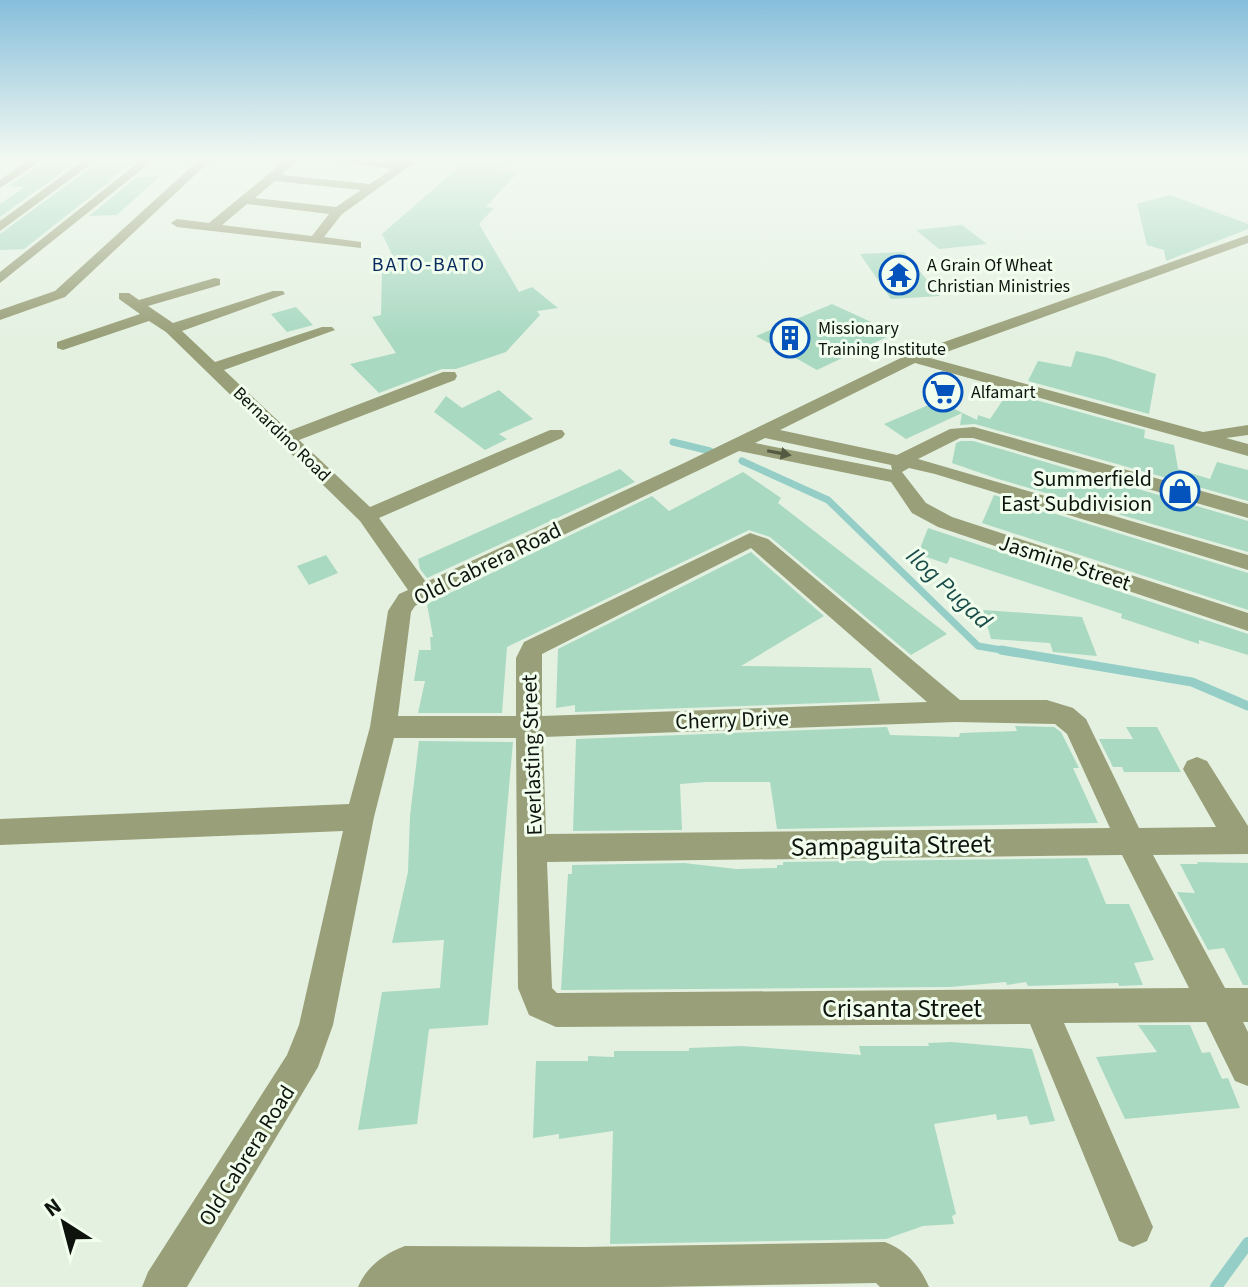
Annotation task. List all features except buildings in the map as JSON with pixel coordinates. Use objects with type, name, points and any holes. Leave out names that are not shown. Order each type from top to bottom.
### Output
[{"type":"street","points":[[0,279],[76,218]]},
{"type":"street","points":[[0,315],[60,294],[143,218]]},
{"type":"street","points":[[212,227],[223,218]]},
{"type":"street","points":[[315,240],[332,218]]},
{"type":"street","points":[[177,223],[356,245]]},
{"type":"street","name":"Old Cabrera Road","points":[[163,1287],[300,1067],[316,1025],[360,817],[383,727],[400,611],[407,600],[738,445],[913,358],[1248,239]]},
{"type":"street","points":[[63,345],[137,305],[215,282]]},
{"type":"street","points":[[15,294],[60,294]]},
{"type":"street","points":[[171,329],[278,294]]},
{"type":"street","name":"Bernardino Road","points":[[137,305],[171,329],[367,516],[421,591]]},
{"type":"street","points":[[213,368],[327,330]]},
{"type":"street","points":[[913,358],[1248,450]]},
{"type":"street","points":[[288,438],[449,376]]},
{"type":"street","points":[[1196,437],[1248,430]]},
{"type":"street","points":[[763,432],[1248,563]]},
{"type":"street","points":[[738,445],[900,469],[956,433],[974,432],[1248,511]]},
{"type":"street","points":[[367,516],[556,434]]},
{"type":"street","name":"Jasmine Street","points":[[900,469],[919,508],[945,522],[1248,622]]},
{"type":"street","name":"Everlasting Street","points":[[556,1010],[541,1003],[535,988],[528,658],[533,648],[740,542],[750,540],[760,544],[955,711]]},
{"type":"street","name":"Cherry Drive","points":[[383,727],[529,727],[955,711],[1047,711],[1064,716],[1077,727],[1131,842]]},
{"type":"street","points":[[1197,769],[1243,840]]},
{"type":"street","points":[[0,832],[360,817]]},
{"type":"street","name":"Sampaguita Street","points":[[533,848],[1243,840]]},
{"type":"street","points":[[1131,842],[1232,1005],[1248,1068]]},
{"type":"street","name":"Crisanta Street","points":[[556,1010],[1232,1005]]},
{"type":"street","points":[[1040,1007],[1133,1227]]},
{"type":"street","points":[[379,1287],[405,1266],[583,1268],[885,1262],[908,1287]]},
{"type":"waterway","name":"Ilog Pugad","points":[[673,442],[710,451]]},
{"type":"waterway","name":"Ilog Pugad","points":[[742,461],[828,500],[978,646],[1013,652]]},
{"type":"waterway","name":"Ilog Pugad","points":[[1001,650],[1192,682],[1248,706]]},
{"type":"waterway","name":"Ilog Pugad","points":[[1216,1287],[1248,1243]]},
{"type":"place","name":"A Grain Of Wheat Christian Ministries","points":[[899,275]]},
{"type":"place","name":"Missionary Training Institute","points":[[790,338]]},
{"type":"place","name":"Alfamart","points":[[943,392]]},
{"type":"place","name":"Summerfield East Subdivision","points":[[1180,491]]},
{"type":"district","name":"BATO-BATO","points":[[429,264]]}]
